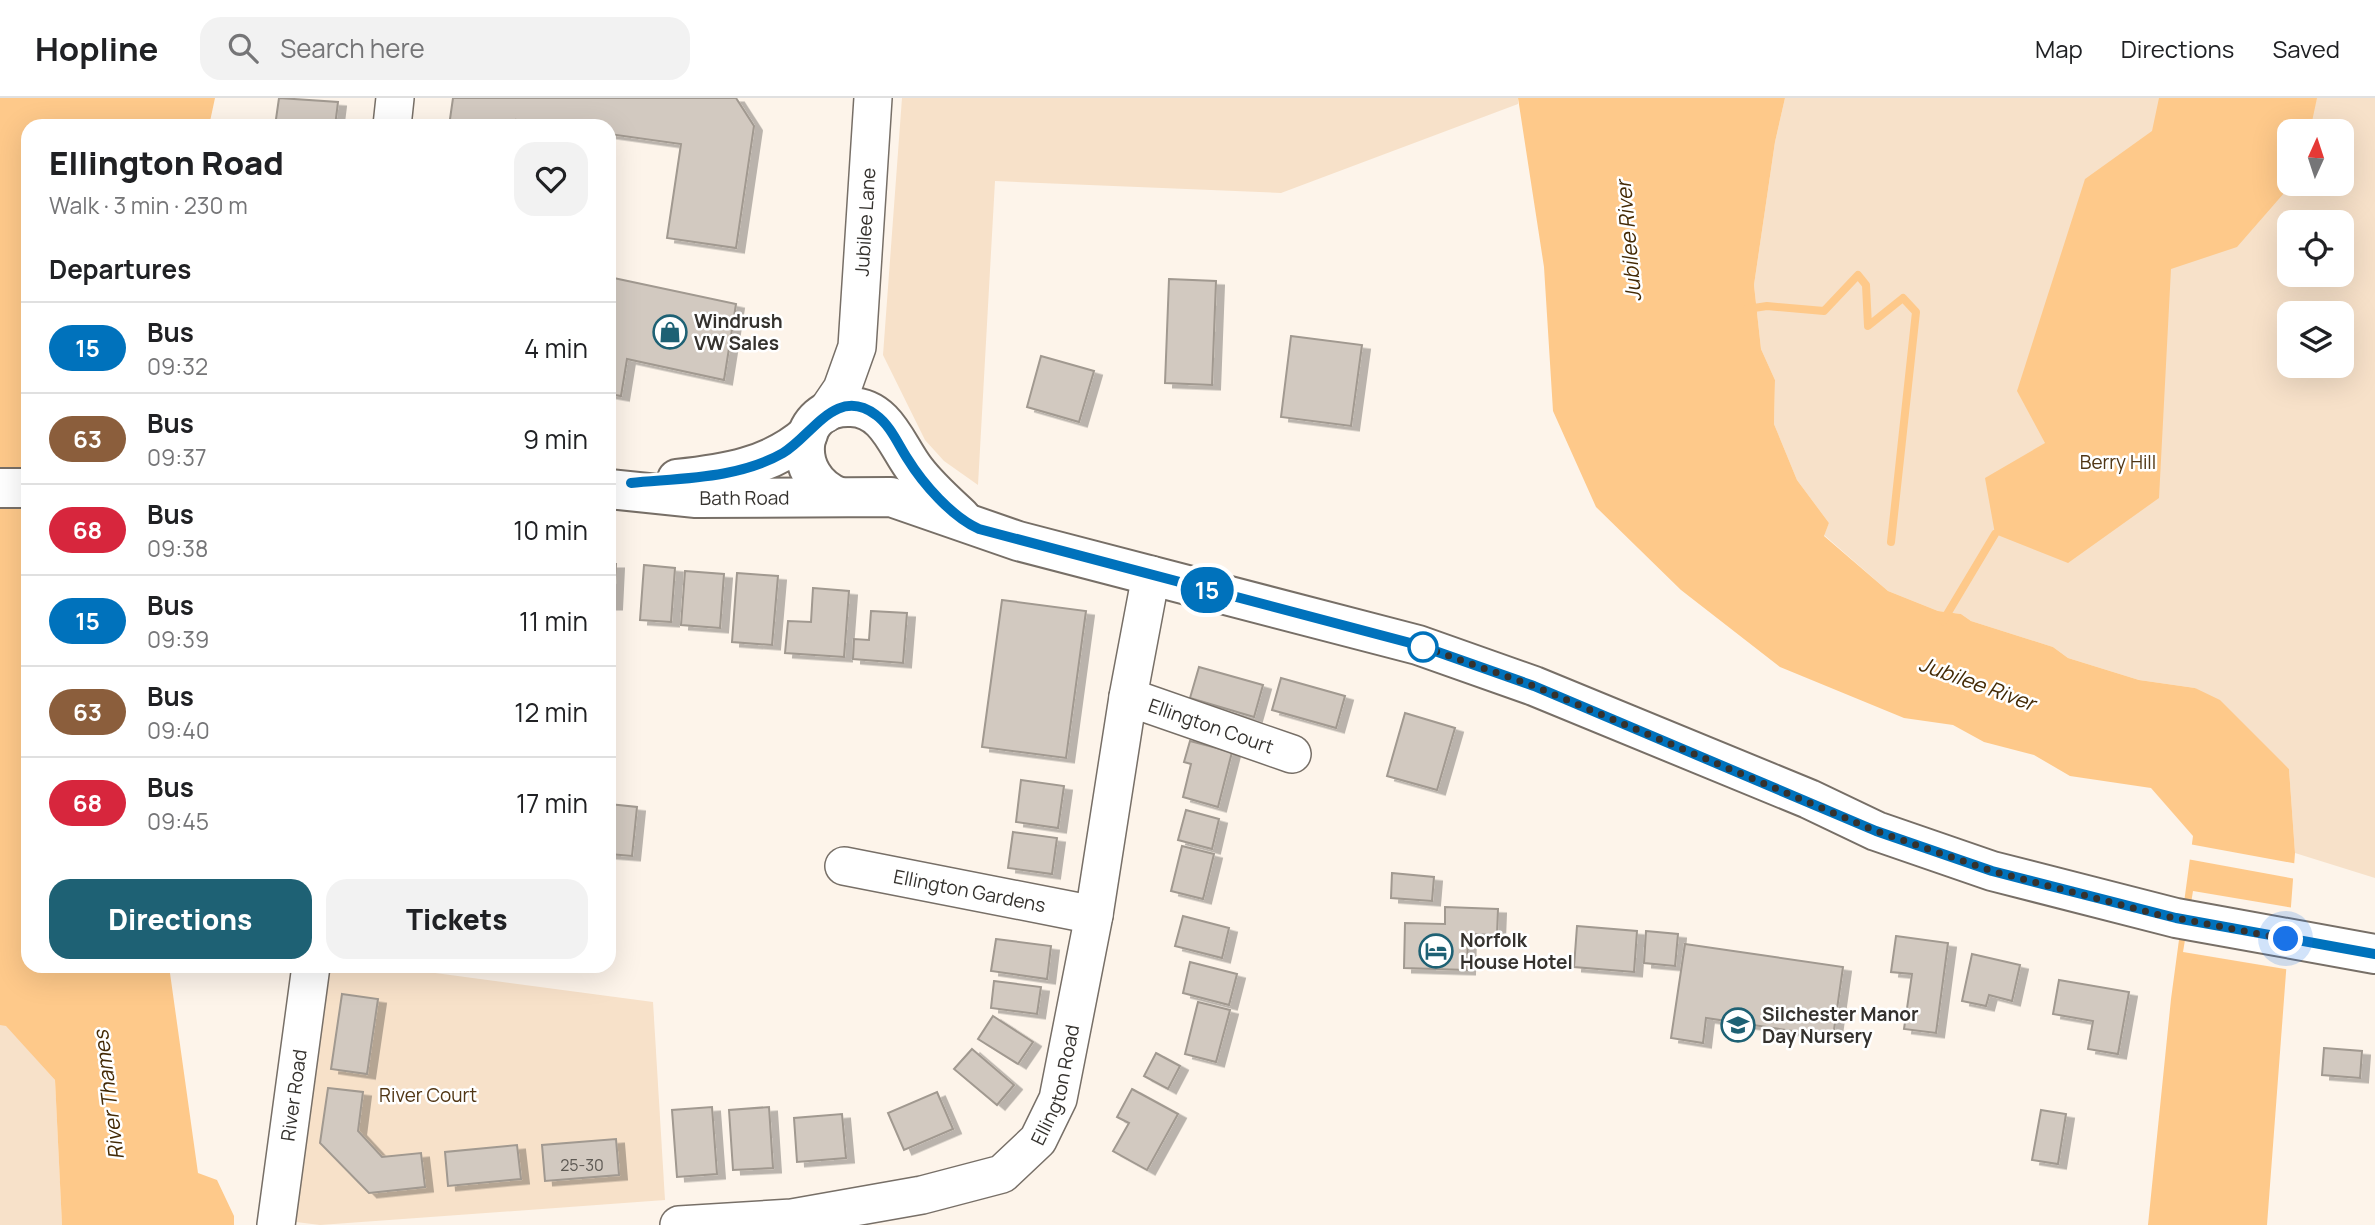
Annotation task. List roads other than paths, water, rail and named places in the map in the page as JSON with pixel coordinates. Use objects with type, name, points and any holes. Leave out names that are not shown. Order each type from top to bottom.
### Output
[{"type":"main road","name":"Bath Road","points":[[616,486],[700,477],[747,468],[785,452],[816,424],[846,407],[858,407],[868,410],[890,430],[917,473],[967,524]]},
{"type":"main road","name":"Bath Road","points":[[816,424],[804,454],[809,472],[820,487],[850,497]]},
{"type":"main road","points":[[850,497],[873,492],[889,477],[896,456],[890,430]]},
{"type":"main road","points":[[0,488],[21,488]]},
{"type":"main road","name":"Bath Road","points":[[616,488],[695,498],[891,497],[1017,541],[1418,645],[1534,686],[1876,831],[1992,871],[2176,918],[2375,954]]},
{"type":"street","points":[[393,119],[396,98]]},
{"type":"street","name":"Jubilee Lane","points":[[816,424],[842,389],[857,347],[873,98]]},
{"type":"street","name":"Jubilee Lane","points":[[857,347],[872,395],[890,430]]},
{"type":"street","name":"Ellington Road","points":[[679,1225],[792,1218],[922,1195],[1002,1174],[1038,1140],[1058,1099],[1094,915],[1128,697],[1151,575]]},
{"type":"street","name":"Ellington Court","points":[[1128,697],[1292,754]]},
{"type":"street","name":"Ellington Gardens","points":[[844,866],[1094,915]]},
{"type":"street","name":"River Road","points":[[276,1225],[310,973]]},
{"type":"water","name":"River Thames","points":[[0,98],[215,98],[210,119],[21,119],[21,973],[170,973],[198,1173],[217,1180],[234,1216],[234,1225],[62,1225],[55,1080],[6,1026],[0,1025]]},
{"type":"water","name":"Jubilee River","points":[[1518,98],[1785,98],[1775,142],[1754,285],[1761,349],[1775,380],[1774,424],[1797,480],[1829,523],[1824,536],[1888,591],[1938,611],[1961,614],[1971,621],[2053,647],[2068,658],[2139,680],[2195,688],[2220,700],[2289,769],[2295,853],[2267,1225],[2148,1225],[2171,999],[2193,836],[2151,788],[2070,776],[2034,755],[1984,742],[1953,725],[1904,718],[1780,667],[1681,590],[1596,507],[1553,411],[1544,267]]},
{"type":"water","points":[[2159,98],[2317,98],[2313,119],[2277,119],[2277,196],[2282,196],[2237,247],[2171,269],[2159,498],[2068,563],[1995,534],[1985,478],[2045,443],[2017,391],[2085,179],[2152,131]]},
{"type":"waterway","points":[[1747,309],[1767,306],[1824,311],[1858,275],[1866,285],[1868,326],[1903,298],[1916,312],[1891,542]]},
{"type":"waterway","points":[[1943,621],[1995,534]]},
{"type":"place","name":"Windrush VW Sales","points":[[670,332]]},
{"type":"place","name":"Norfolk House Hotel","points":[[1436,951]]},
{"type":"place","name":"Silchester Manor Day Nursery","points":[[1738,1025]]},
{"type":"park label","name":"Berry Hill","points":[[2118,462]]},
{"type":"park label","name":"River Court","points":[[428,1095]]}]
